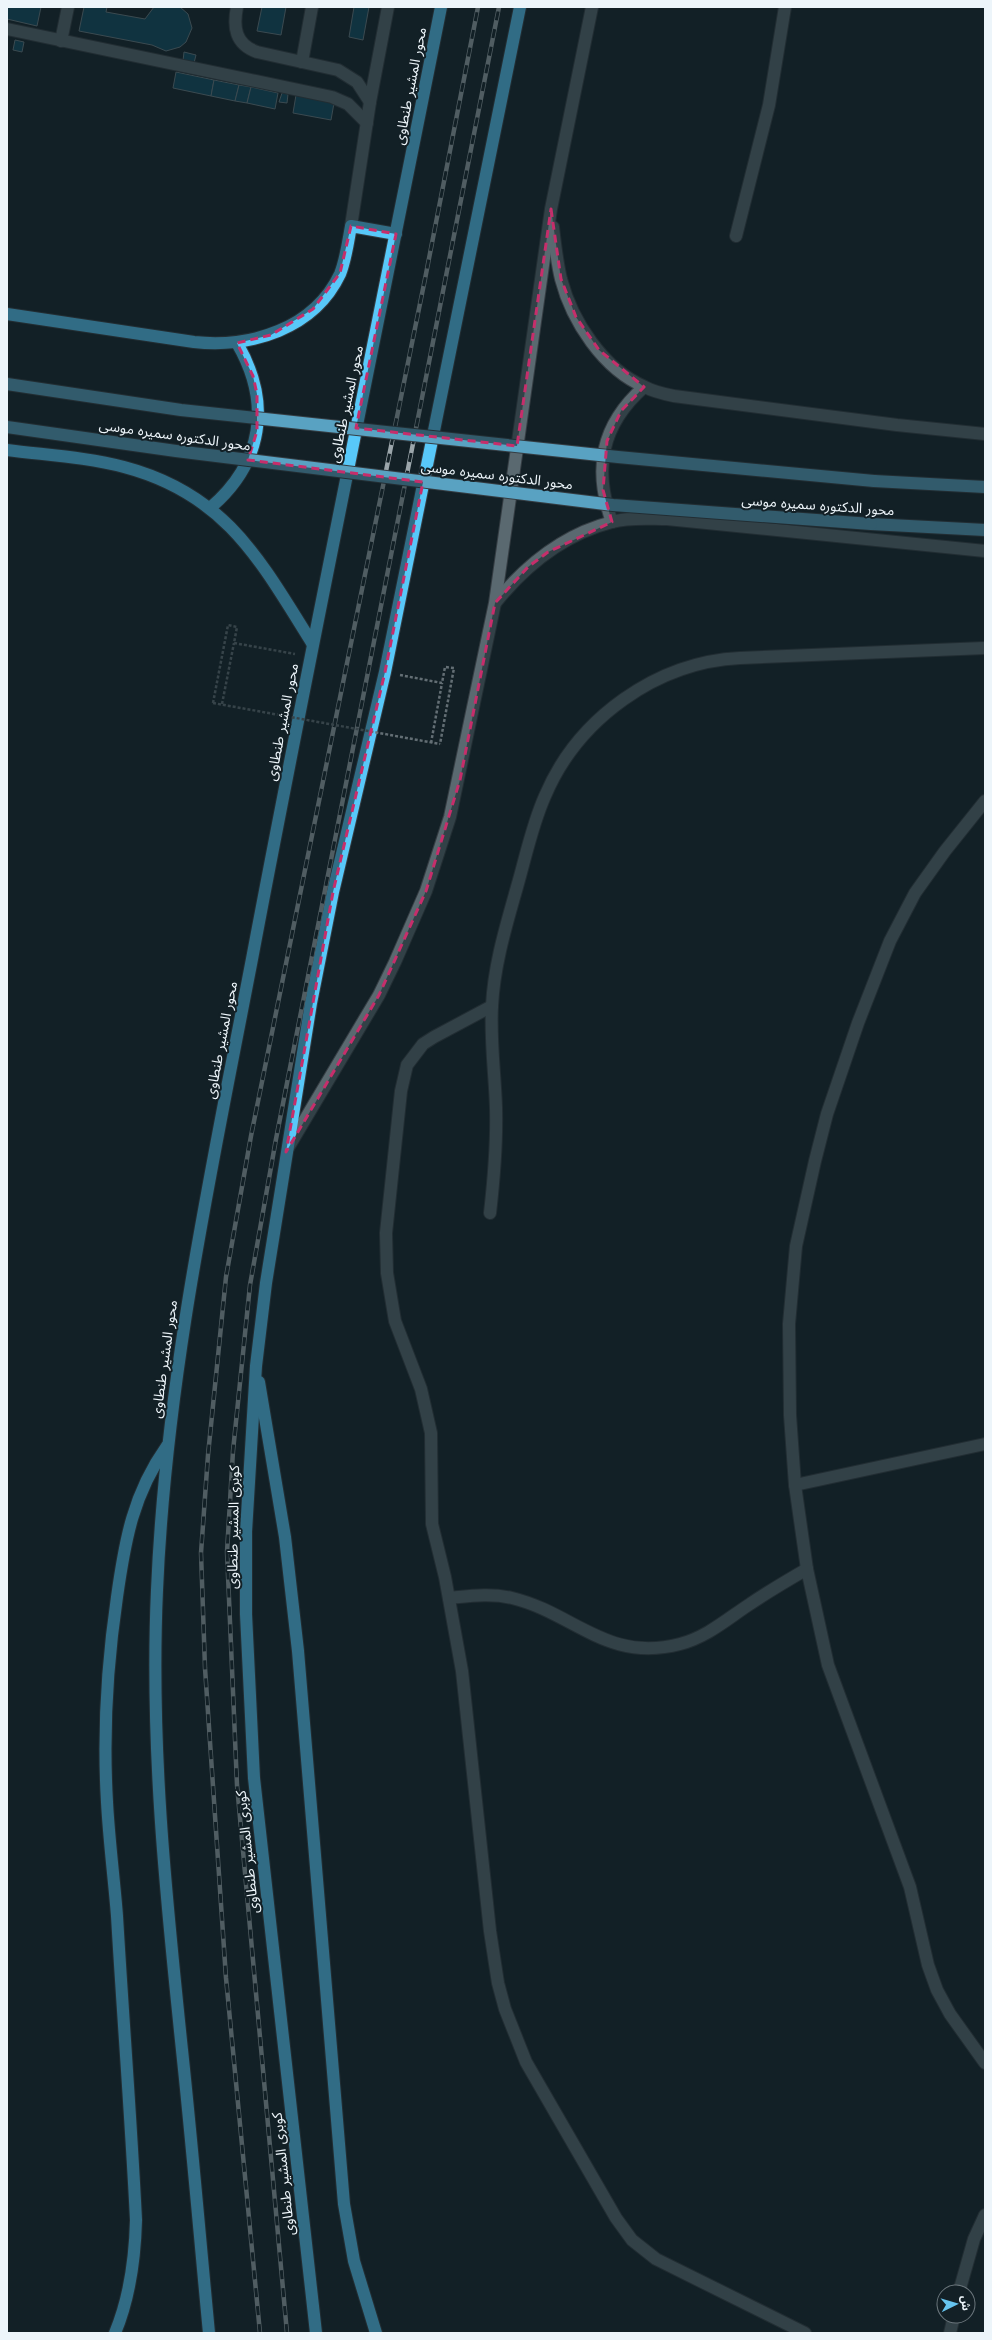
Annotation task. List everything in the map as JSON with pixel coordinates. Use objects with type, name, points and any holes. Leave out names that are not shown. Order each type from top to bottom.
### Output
[{"type":"highway","name":"محور المشير طنطاوى","points":[[167,1444],[188,1298],[312,643],[441,7]]},
{"type":"highway","points":[[376,2333],[354,2261],[344,2204],[292,1594],[277,1479],[256,1366],[266,1283],[311,1003],[333,892],[384,672],[520,7]]},
{"type":"highway","points":[[7,314],[194,342],[237,343],[271,335],[286,328],[314,309],[324,299],[340,273],[351,226],[396,234]]},
{"type":"highway","points":[[210,508],[236,482],[250,455],[257,431],[258,394],[251,370],[237,343]]},
{"type":"highway","points":[[7,450],[123,466],[160,478],[210,508],[225,520],[252,549],[312,643]]},
{"type":"highway","name":"كوبرى المشير طنطاوى","points":[[256,1366],[246,1532],[249,1696],[257,1800],[316,2333]]},
{"type":"highway","points":[[115,2333],[126,2299],[132,2273],[136,2220],[115,1892],[107,1800],[107,1715],[110,1662],[114,1616],[129,1524],[144,1482],[167,1444]]},
{"type":"highway","points":[[167,1444],[156,1593],[156,1748],[166,1903],[187,2100],[209,2333]]},
{"type":"main road","name":"محور الدكتوره سميره موسى","points":[[7,384],[181,410],[618,457],[874,481],[985,487]]},
{"type":"main road","name":"محور الدكتوره سميره موسى","points":[[7,427],[176,451],[613,505],[871,524],[985,530]]},
{"type":"street","points":[[61,41],[68,7]]},
{"type":"street","points":[[237,7],[235,30],[245,46],[257,52],[338,70],[348,75],[363,90],[370,102]]},
{"type":"street","points":[[302,62],[312,7]]},
{"type":"street","points":[[351,226],[370,102],[388,7]]},
{"type":"street","points":[[286,1152],[379,995],[412,927],[426,891],[450,817],[460,780],[495,603],[551,209],[592,7]]},
{"type":"street","points":[[736,236],[769,105],[785,7]]},
{"type":"street","points":[[7,30],[332,97],[355,110],[367,123]]},
{"type":"street","points":[[551,209],[561,279],[576,317],[599,350],[612,364],[644,387],[674,396],[897,425],[985,434]]},
{"type":"street","points":[[612,522],[603,490],[602,474],[605,446],[613,425],[621,411],[644,387]]},
{"type":"street","points":[[495,603],[524,571],[548,552],[570,540],[612,522],[630,519],[667,519],[985,551]]},
{"type":"street","points":[[490,1214],[496,1142],[491,1039],[492,1006],[500,951],[537,817],[545,795],[556,774],[578,740],[592,725],[636,692],[673,672],[723,659],[985,648]]},
{"type":"street","points":[[985,801],[930,872],[902,917],[858,1023],[827,1114],[804,1207],[791,1285],[789,1370],[795,1485],[807,1569],[828,1665],[910,1886],[925,1952],[937,1990],[950,2014],[985,2063]]},
{"type":"street","points":[[492,1006],[423,1044],[408,1065],[401,1091],[386,1232],[387,1273],[395,1321],[421,1389],[430,1433],[432,1524],[449,1598],[462,1671],[493,1957],[505,2009],[526,2062],[616,2218],[632,2240],[656,2260],[805,2333]]},
{"type":"street","points":[[795,1485],[985,1444]]},
{"type":"street","points":[[449,1598],[479,1595],[514,1598],[541,1609],[608,1642],[626,1647],[664,1648],[697,1638],[712,1630],[749,1604],[807,1569]]},
{"type":"street","points":[[961,2284],[971,2246],[985,2215]]},
{"type":"path","points":[[222,704],[237,627],[228,625],[213,703],[222,704],[431,743],[440,744],[454,668],[445,667],[431,743]]},
{"type":"path","points":[[234,643],[310,657]]},
{"type":"path","points":[[384,672],[442,683]]},
{"type":"highlighted area","points":[[551,209],[561,279],[576,317],[599,350],[644,387],[621,411],[607,441],[603,490],[612,522],[548,552],[528,567],[495,603],[460,780],[426,891],[379,995],[286,1152],[333,892],[385,672],[423,482],[248,460],[257,431],[257,394],[253,376],[237,343],[271,335],[313,309],[340,273],[351,226],[396,234],[356,428],[517,446]]},
{"type":"building","points":[[7,7],[41,7],[37,26],[7,19]]},
{"type":"building","points":[[84,7],[107,7],[106,12],[145,19],[154,7],[180,7],[188,14],[192,28],[186,42],[180,47],[166,51],[152,45],[79,31]]},
{"type":"building","points":[[262,7],[286,7],[281,35],[257,31]]},
{"type":"building","points":[[354,7],[369,7],[363,40],[349,37]]},
{"type":"building","points":[[15,40],[24,42],[22,52],[13,50]]},
{"type":"building","points":[[184,52],[196,55],[194,63],[183,61]]},
{"type":"building","points":[[176,72],[214,80],[211,96],[173,88]]},
{"type":"building","points":[[214,80],[239,85],[235,101],[211,96]]},
{"type":"building","points":[[239,85],[251,87],[247,103],[235,101]]},
{"type":"building","points":[[251,87],[278,93],[275,109],[247,103]]},
{"type":"building","points":[[282,93],[288,94],[287,103],[279,102]]},
{"type":"building","points":[[296,95],[334,103],[331,120],[293,113]]},
{"type":"railway","points":[[260,2333],[226,1978],[205,1668],[201,1553],[208,1455],[226,1277],[251,1136],[425,279],[478,7]]},
{"type":"railway","points":[[287,2333],[237,1785],[227,1552],[233,1451],[250,1285],[276,1139],[499,7]]}]
